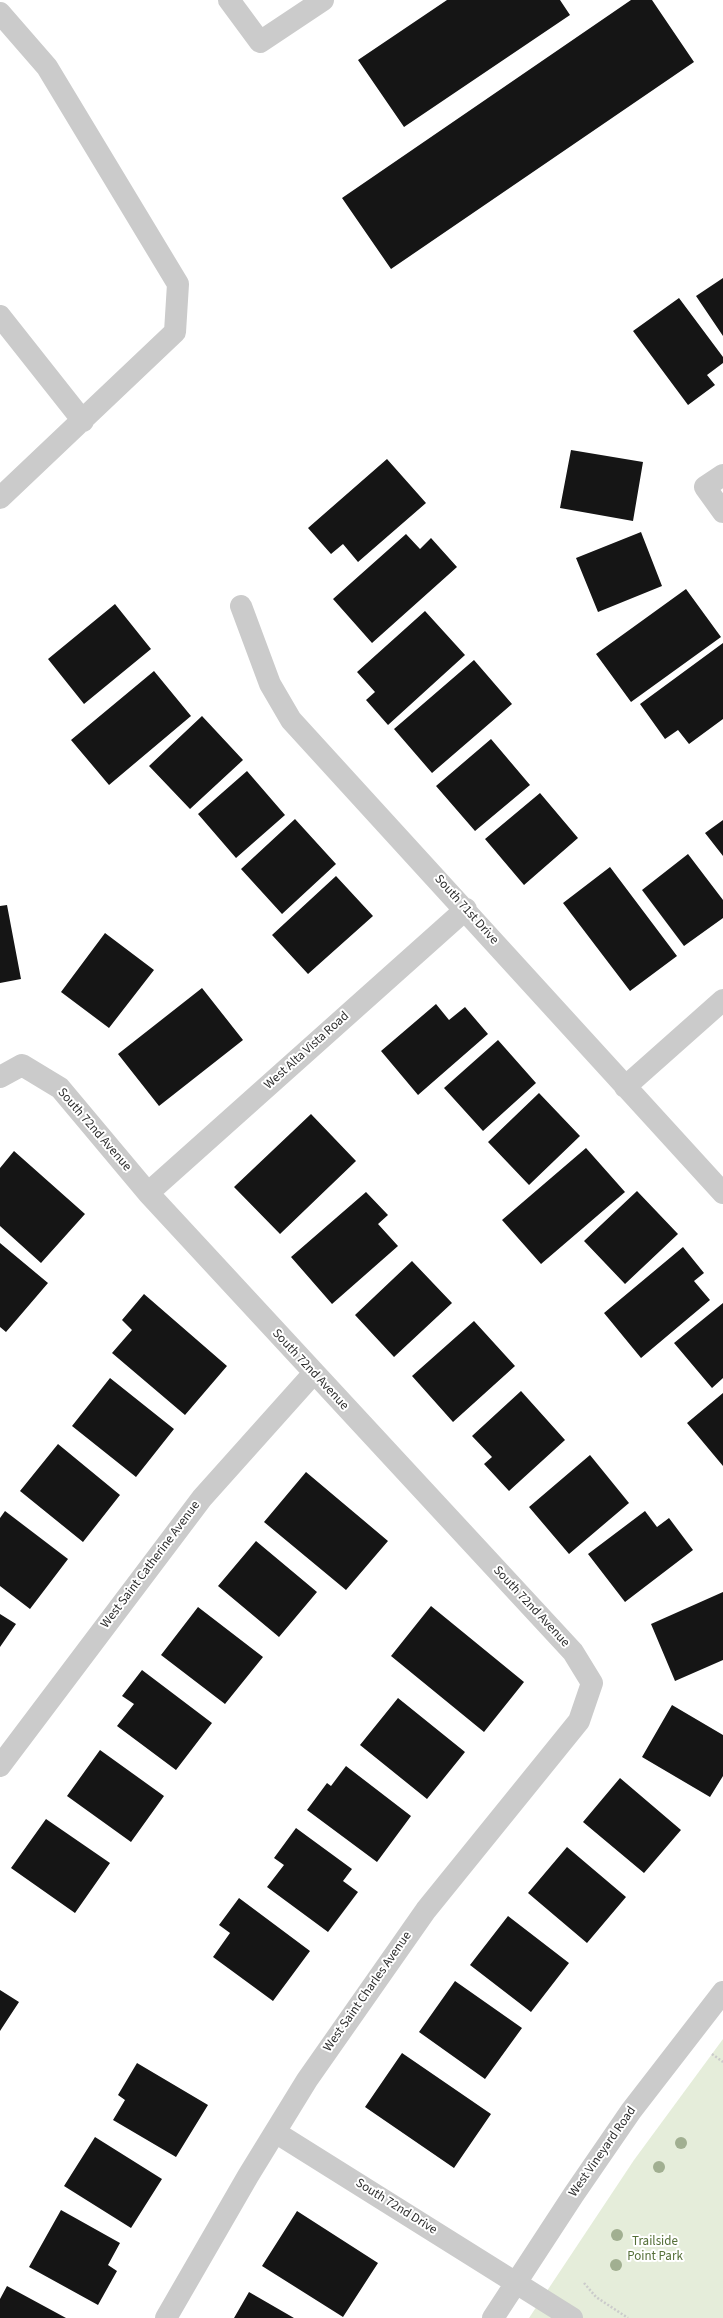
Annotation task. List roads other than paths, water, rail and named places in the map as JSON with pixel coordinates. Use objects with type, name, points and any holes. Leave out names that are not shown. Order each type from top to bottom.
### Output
[{"type":"street","points":[[229,0],[260,42],[323,0]]},
{"type":"street","points":[[0,13],[46,67],[178,284],[175,332],[0,498]]},
{"type":"street","points":[[0,316],[82,421]]},
{"type":"street","points":[[723,475],[705,487],[723,512]]},
{"type":"street","name":"South 71st Drive","points":[[241,606],[270,684],[291,720],[466,909],[625,1087],[723,1193]]},
{"type":"street","name":"West Alta Vista Road","points":[[148,1193],[466,909]]},
{"type":"street","points":[[625,1087],[723,1000]]},
{"type":"street","name":"South 72nd Avenue","points":[[0,1077],[22,1065],[60,1088],[148,1193],[313,1374],[573,1652],[592,1683]]},
{"type":"street","name":"West Saint Catherine Avenue","points":[[0,1766],[202,1498],[313,1374]]},
{"type":"street","name":"West Saint Charles Avenue","points":[[166,2318],[307,2080],[426,1910],[579,1721],[592,1683]]},
{"type":"street","name":"West Vineyard Road","points":[[493,2318],[630,2111],[723,1992]]},
{"type":"street","name":"South 72nd Drive","points":[[275,2132],[572,2318]]},
{"type":"park label","name":"Trailside Point Park","points":[[655,2250]]}]
